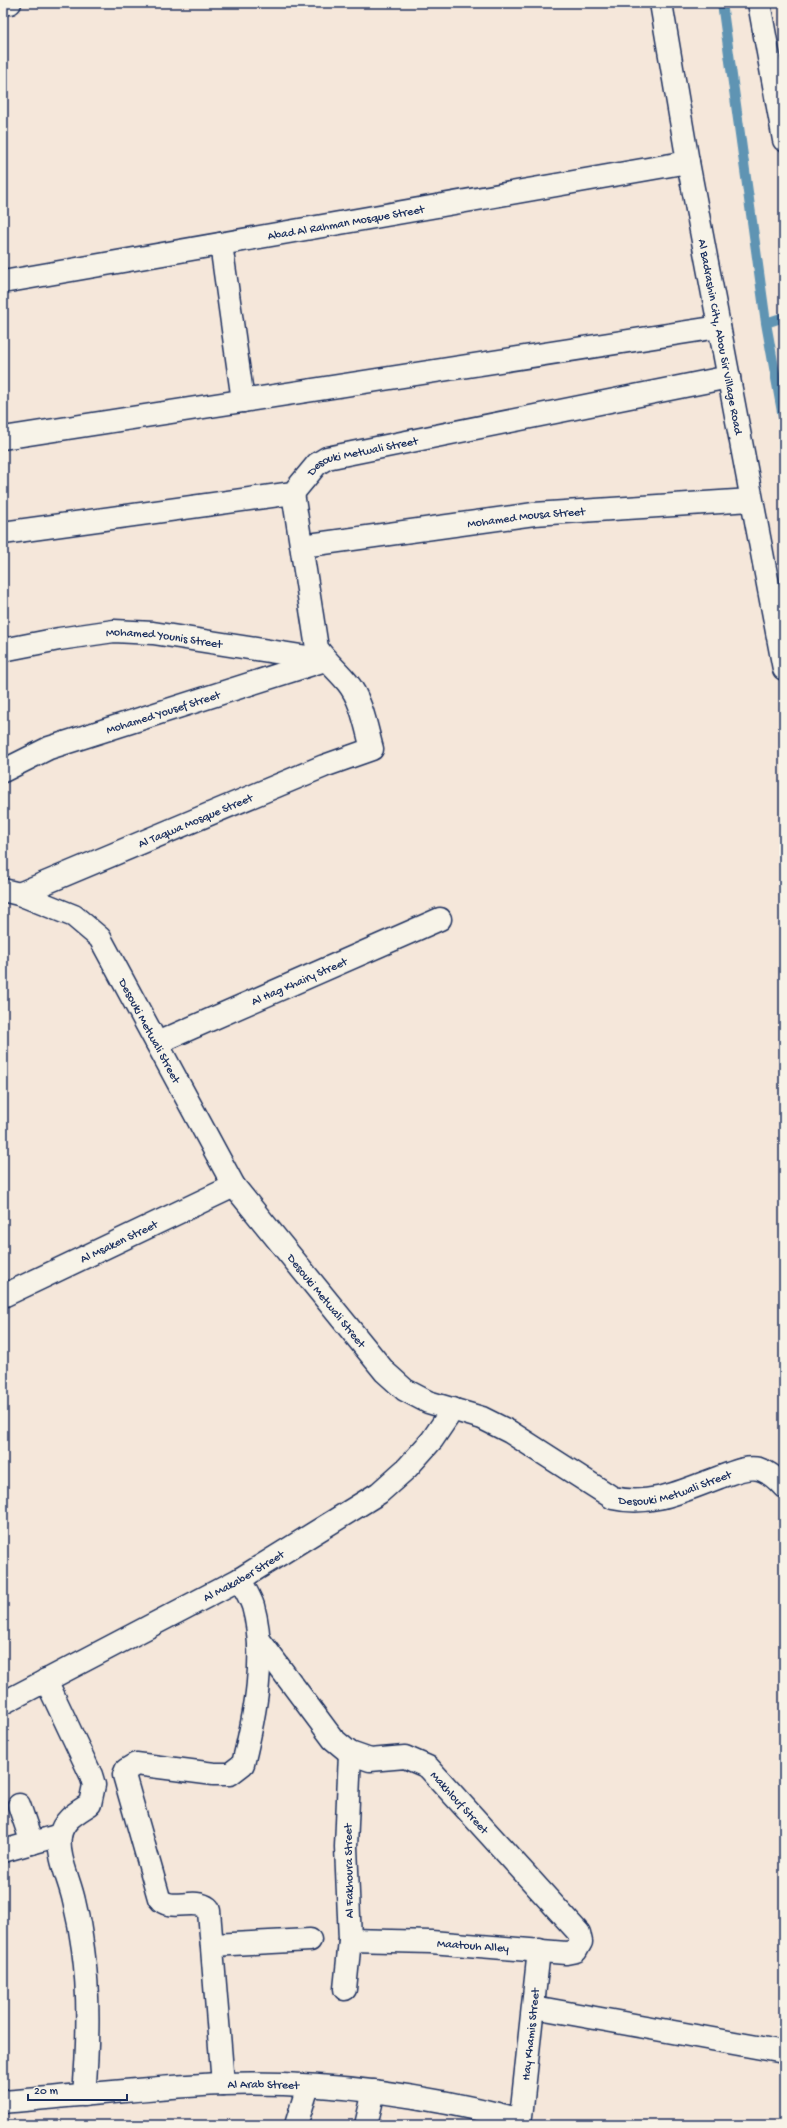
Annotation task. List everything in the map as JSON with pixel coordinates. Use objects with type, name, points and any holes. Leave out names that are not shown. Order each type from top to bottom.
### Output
[{"type":"street","points":[[3,3],[10,3]]},
{"type":"street","name":"Al Badrashin City, Abou Sir Village Road","points":[[661,3],[688,162],[784,669]]},
{"type":"street","points":[[759,3],[784,140]]},
{"type":"street","name":"Abad Al Rahman Mosque Street","points":[[3,282],[688,162]]},
{"type":"street","points":[[221,244],[243,401]]},
{"type":"street","points":[[3,438],[720,327]]},
{"type":"street","name":"Desouki Metwali Street","points":[[293,493],[316,464],[327,458],[729,377]]},
{"type":"street","points":[[3,533],[293,493],[316,648],[325,660]]},
{"type":"street","name":"Mohamed Mousa Street","points":[[302,546],[534,514],[751,500]]},
{"type":"street","name":"Mohamed Younis Street","points":[[3,650],[59,639],[114,631],[153,633],[325,660]]},
{"type":"street","name":"Al Taqwa Mosque Street","points":[[11,892],[324,766],[372,749],[356,696],[348,683],[325,660]]},
{"type":"street","name":"Mohamed Yousef Street","points":[[3,771],[49,748],[325,660]]},
{"type":"street","name":"Desouki Metwali Street","points":[[11,892],[74,916],[100,938],[234,1186],[385,1372],[405,1390],[428,1402],[482,1418],[510,1432],[613,1498],[628,1502],[659,1499],[743,1469],[759,1469],[773,1476],[784,1487]]},
{"type":"street","name":"Al Hag Khairy Street","points":[[158,1043],[440,919]]},
{"type":"street","name":"Al Msaken Street","points":[[3,1296],[234,1186]]},
{"type":"street","name":"Al Makaber Street","points":[[3,1703],[240,1579],[379,1493],[417,1457],[432,1440],[453,1409]]},
{"type":"street","points":[[94,1785],[124,1775],[131,1766],[136,1764],[214,1774],[230,1774],[243,1764],[259,1673],[260,1641],[252,1606],[240,1579]]},
{"type":"street","name":"Makhlouf Street","points":[[260,1641],[333,1738],[350,1753],[370,1760],[405,1757],[428,1767],[579,1933]]},
{"type":"street","points":[[46,1680],[94,1785],[94,1795],[90,1804],[69,1818],[60,1835],[62,1855],[75,1902],[88,1998],[88,2047],[84,2095]]},
{"type":"street","name":"Al Fakhoura Street","points":[[345,1989],[350,1940],[346,1847],[350,1753]]},
{"type":"street","points":[[124,1775],[159,1898],[166,1904],[201,1904],[208,1908],[223,2084]]},
{"type":"street","points":[[19,1805],[32,1843]]},
{"type":"street","points":[[3,1851],[60,1835]]},
{"type":"street","name":"Maatouh Alley","points":[[350,1940],[431,1942],[566,1953],[576,1951],[581,1942],[579,1933]]},
{"type":"street","points":[[212,1945],[310,1940]]},
{"type":"street","name":"Hay Khamis Street","points":[[521,2117],[539,1950]]},
{"type":"street","points":[[534,2007],[784,2052]]},
{"type":"street","name":"Al Arab Street","points":[[3,2102],[223,2084],[308,2086],[374,2091],[423,2098],[514,2118],[521,2117]]},
{"type":"street","points":[[296,2125],[308,2086]]},
{"type":"street","points":[[366,2125],[374,2091]]},
{"type":"waterway","points":[[722,3],[766,323],[784,423]]},
{"type":"waterway","points":[[766,323],[784,317]]}]
